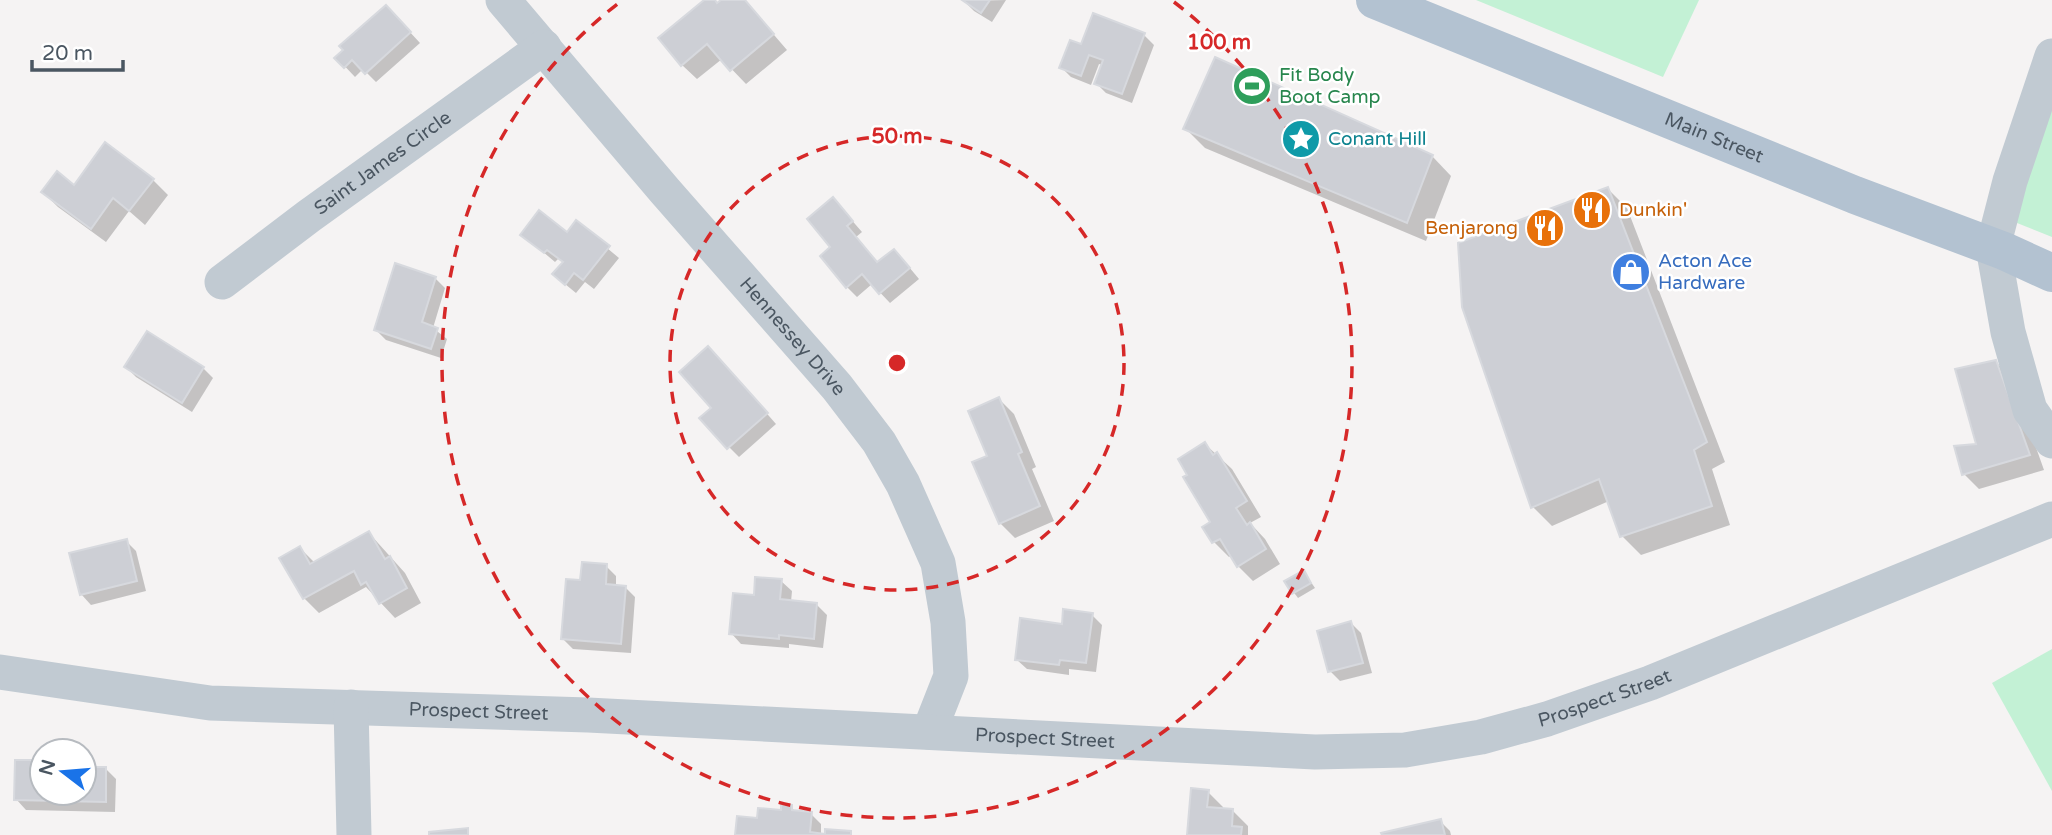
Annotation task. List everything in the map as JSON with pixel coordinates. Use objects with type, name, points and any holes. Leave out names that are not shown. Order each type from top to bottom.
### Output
[{"type":"main road","name":"Main Street","points":[[1375,0],[2052,273]]},
{"type":"street","name":"Hennessey Drive","points":[[503,0],[665,191],[837,387],[879,442],[903,484],[938,563],[948,622],[951,676],[929,732]]},
{"type":"street","name":"Saint James Circle","points":[[222,282],[544,47]]},
{"type":"street","points":[[2052,57],[2010,181],[1993,247],[2008,332],[2029,410],[2052,440]]},
{"type":"street","name":"Prospect Street","points":[[0,672],[209,703],[589,715],[1315,752],[1405,750],[1481,737],[1548,719],[1650,683],[1916,577],[2052,519]]},
{"type":"street","points":[[351,707],[354,835]]},
{"type":"green space","points":[[1476,0],[1699,0],[1663,77]]},
{"type":"green space","points":[[2052,109],[2052,237],[2012,221]]},
{"type":"green space","points":[[2052,649],[2052,791],[1992,683]]},
{"type":"building","points":[[704,0],[715,0],[717,3],[721,0],[745,0],[774,34],[730,71],[707,44],[681,66],[658,38]]},
{"type":"building","points":[[962,0],[990,0],[981,13]]},
{"type":"building","points":[[386,5],[411,32],[365,74],[352,60],[344,68],[334,58],[343,50],[339,46]]},
{"type":"building","points":[[1093,13],[1145,33],[1122,94],[1094,84],[1103,60],[1089,55],[1081,76],[1059,68],[1070,40],[1081,44]]},
{"type":"building","points":[[1215,57],[1433,155],[1407,223],[1183,129]]},
{"type":"building","points":[[105,142],[154,179],[129,211],[113,198],[91,229],[41,192],[57,171],[74,185]]},
{"type":"building","points":[[1608,187],[1707,442],[1694,450],[1712,506],[1620,537],[1599,479],[1531,508],[1462,307],[1458,243]]},
{"type":"building","points":[[833,197],[853,221],[847,226],[877,262],[894,249],[910,268],[879,294],[862,274],[846,288],[820,256],[830,247],[807,219]]},
{"type":"building","points":[[539,210],[567,232],[576,220],[610,246],[583,280],[574,273],[565,285],[552,274],[563,262],[547,250],[544,253],[520,235]]},
{"type":"building","points":[[395,263],[436,277],[422,322],[438,328],[431,349],[374,330]]},
{"type":"building","points":[[147,331],[204,367],[182,403],[124,367]]},
{"type":"building","points":[[708,346],[768,413],[727,449],[699,418],[711,408],[679,372]]},
{"type":"building","points":[[1996,360],[2030,455],[1962,475],[1954,446],[1976,444],[1955,369]]},
{"type":"building","points":[[999,397],[1022,452],[1018,454],[1040,506],[999,524],[972,462],[987,456],[968,411]]},
{"type":"building","points":[[1205,442],[1213,455],[1217,452],[1247,501],[1236,508],[1247,525],[1250,522],[1266,549],[1237,567],[1220,539],[1212,543],[1202,527],[1210,522],[1183,477],[1187,475],[1178,459]]},
{"type":"building","points":[[369,531],[385,559],[390,556],[407,588],[379,604],[366,582],[361,585],[354,571],[303,599],[279,558],[300,546],[310,564]]},
{"type":"building","points":[[127,539],[137,581],[80,595],[69,553]]},
{"type":"building","points":[[582,562],[607,564],[606,584],[626,586],[621,644],[561,639],[566,579],[580,580]]},
{"type":"building","points":[[1304,570],[1311,583],[1292,594],[1284,581]]},
{"type":"building","points":[[755,577],[782,579],[780,599],[817,603],[814,639],[729,634],[733,593],[754,595]]},
{"type":"building","points":[[1063,609],[1093,613],[1086,663],[1060,660],[1059,665],[1015,660],[1020,618],[1062,624]]},
{"type":"building","points":[[1351,621],[1363,663],[1328,672],[1317,631]]},
{"type":"building","points":[[15,760],[28,760],[28,800],[14,800]]},
{"type":"building","points":[[98,767],[106,767],[106,802],[98,802]]},
{"type":"building","points":[[1191,788],[1209,790],[1207,807],[1233,809],[1232,826],[1242,827],[1241,835],[1187,835]]},
{"type":"building","points":[[781,804],[792,805],[792,810],[812,812],[810,832],[825,834],[825,829],[851,831],[851,835],[735,835],[737,816],[757,818],[758,808],[781,810]]},
{"type":"building","points":[[1441,819],[1445,835],[1381,833]]},
{"type":"building","points":[[468,828],[468,835],[429,835],[429,832]]},
{"type":"place","name":"Fit Body Boot Camp","points":[[1252,86]]},
{"type":"place","name":"Conant Hill","points":[[1301,139]]},
{"type":"place","name":"Dunkin'","points":[[1592,210]]},
{"type":"place","name":"Benjarong","points":[[1545,228]]},
{"type":"place","name":"Acton Ace Hardware","points":[[1631,272]]}]
